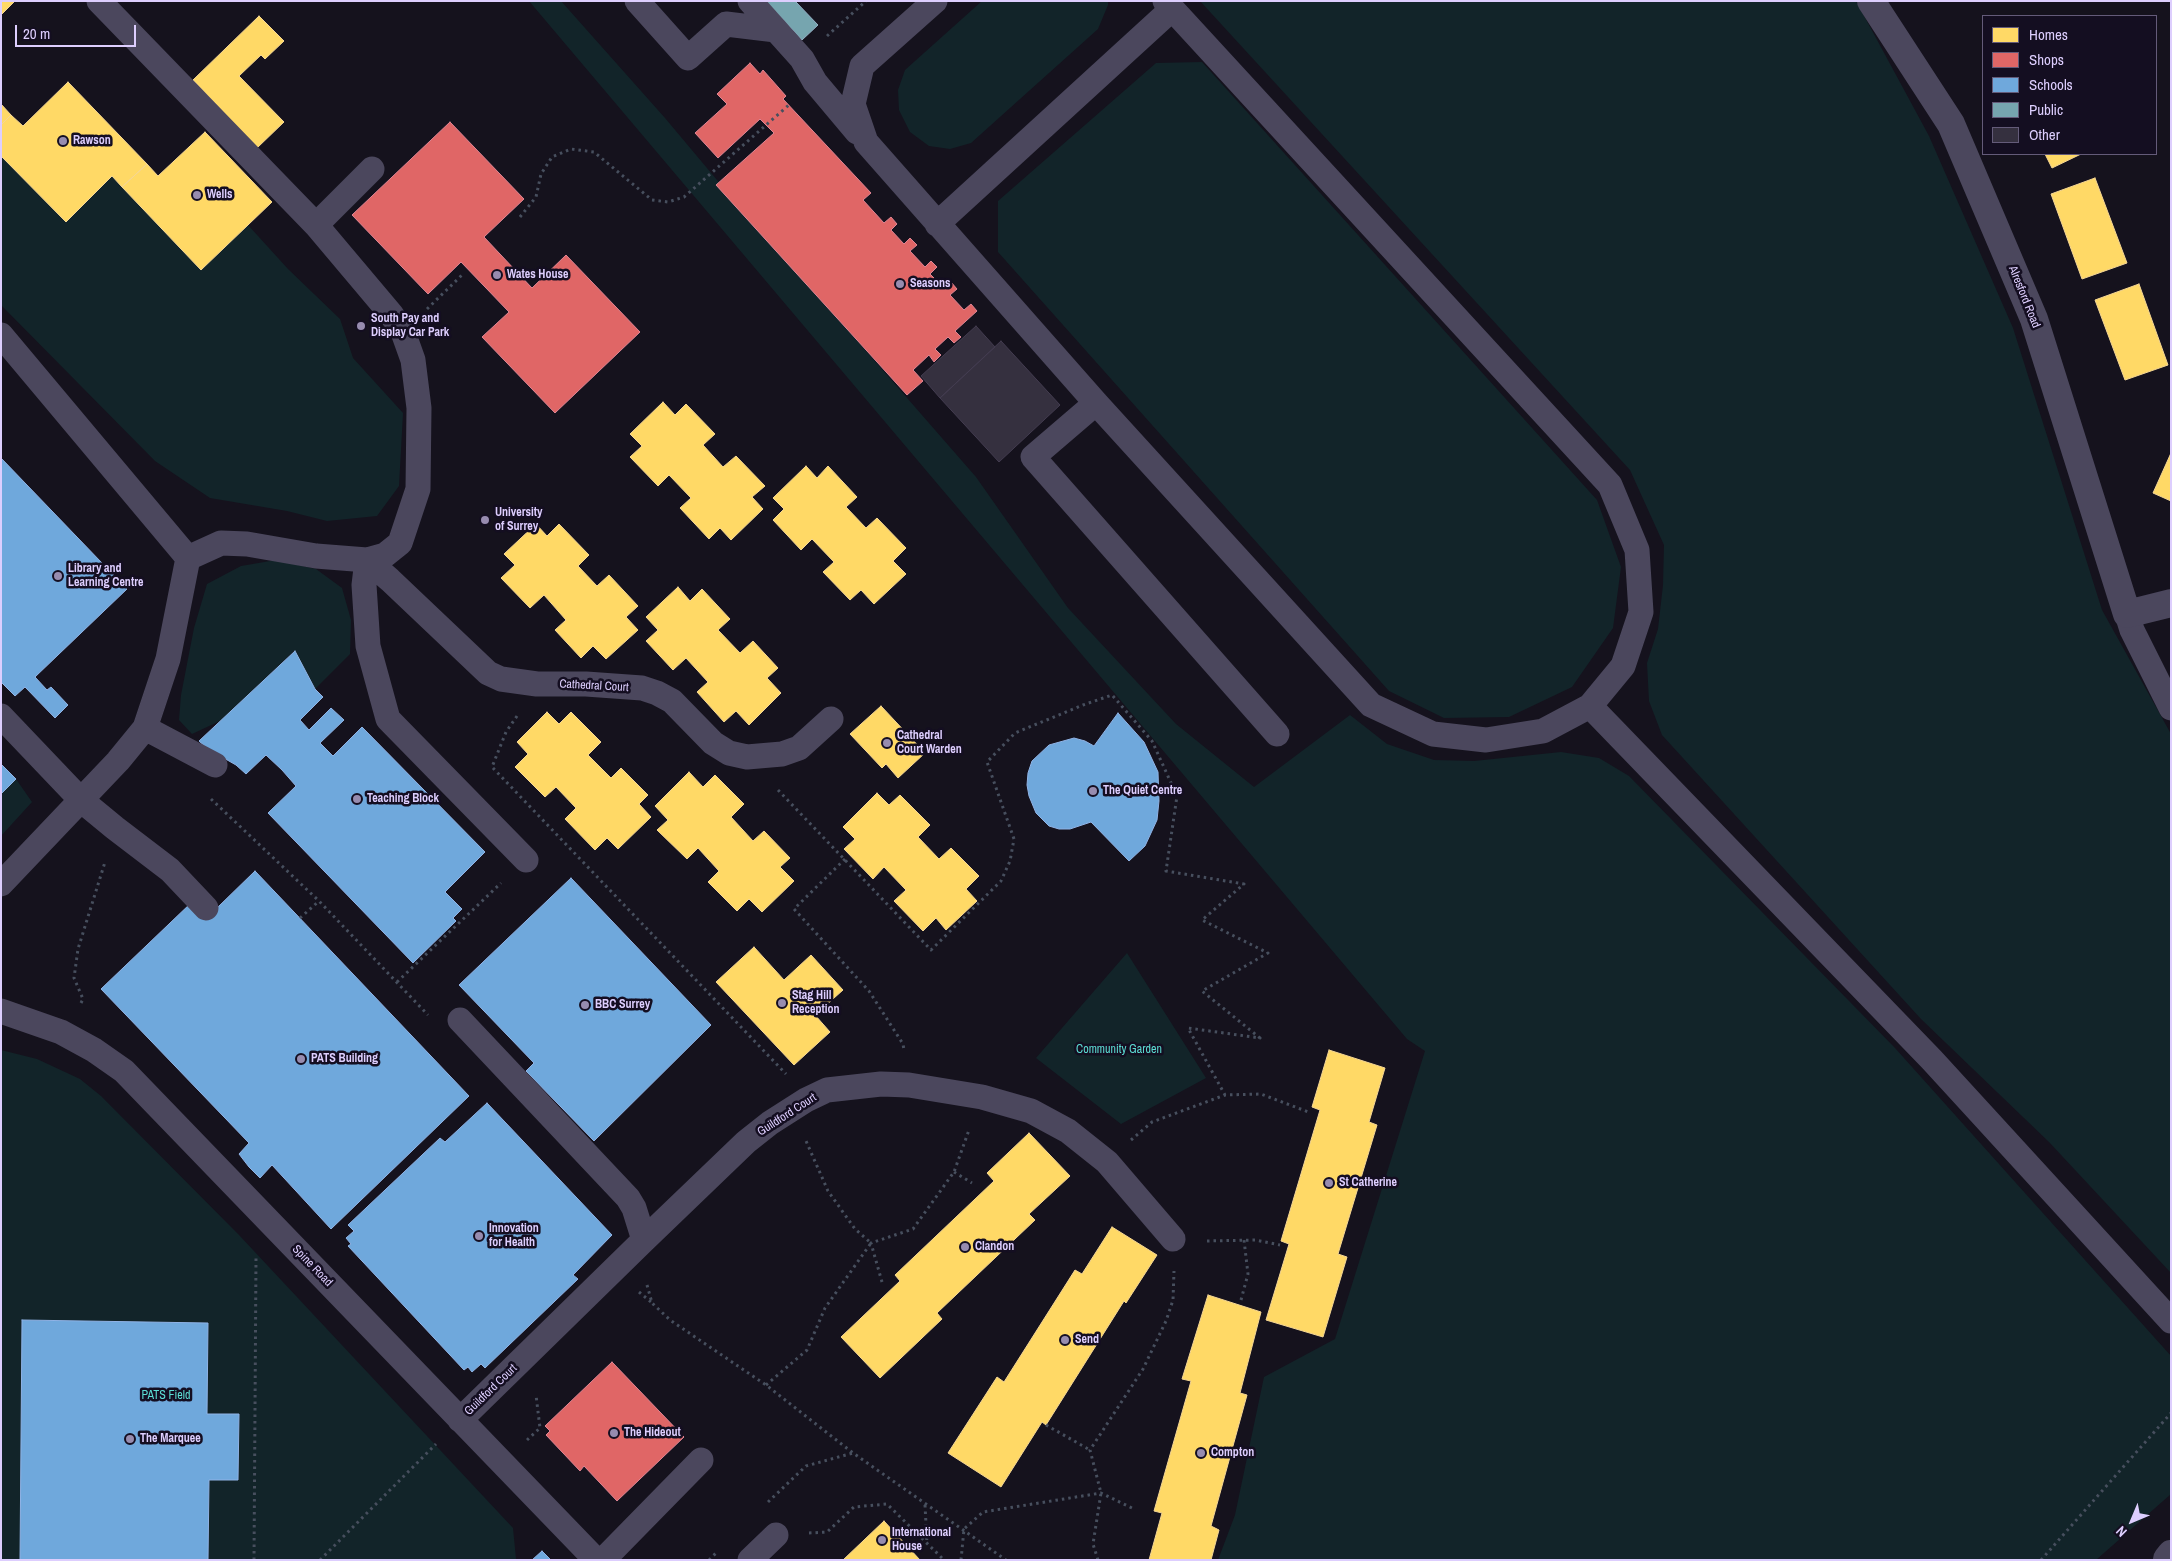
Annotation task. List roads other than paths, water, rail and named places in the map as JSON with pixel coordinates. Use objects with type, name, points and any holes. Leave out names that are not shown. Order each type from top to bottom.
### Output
[{"type":"street","name":"Alresford Road","points":[[1871,1],[1951,124],[2034,320],[2127,614]]},
{"type":"street","points":[[2127,614],[2171,603]]},
{"type":"lane","points":[[99,1],[316,225],[391,314],[403,332],[414,360],[419,408],[418,489],[400,543],[386,555],[367,560],[316,556],[247,544],[221,543],[188,558]]},
{"type":"lane","points":[[637,1],[688,58],[726,24],[776,30]]},
{"type":"lane","points":[[750,1],[802,59],[815,82],[937,224],[1096,403],[1371,704],[1433,734],[1486,740],[1543,731],[1590,706],[1623,666],[1641,612],[1637,550],[1610,485],[1169,5],[937,224]]},
{"type":"lane","points":[[866,142],[853,104],[862,66],[935,1]]},
{"type":"lane","points":[[316,225],[372,169]]},
{"type":"lane","points":[[1,335],[188,558]]},
{"type":"lane","points":[[1096,403],[1033,457],[1277,734]]},
{"type":"lane","points":[[1,884],[118,761],[144,728],[168,659],[188,558]]},
{"type":"lane","points":[[367,560],[364,585],[368,646],[388,718],[526,860]]},
{"type":"lane","name":"Cathedral Court","points":[[367,560],[488,673],[501,679],[537,684],[642,688],[672,701],[713,743],[729,753],[747,757],[782,754],[799,748],[831,719]]},
{"type":"lane","points":[[2127,614],[2132,630],[2171,708]]},
{"type":"lane","points":[[1590,706],[1932,1060],[2171,1321]]},
{"type":"lane","points":[[1,716],[80,800],[170,870],[206,908]]},
{"type":"lane","points":[[144,728],[215,765]]},
{"type":"lane","name":"Spine Road","points":[[1,1011],[60,1032],[94,1050],[124,1071],[596,1560]]},
{"type":"lane","points":[[460,1020],[628,1198],[638,1217],[639,1245]]},
{"type":"lane","name":"Guildford Court","points":[[460,1420],[746,1142],[770,1123],[827,1090],[881,1084],[909,1085],[982,1097],[1031,1110],[1068,1132],[1106,1162],[1173,1239]]},
{"type":"lane","points":[[604,1560],[701,1460]]},
{"type":"lane","points":[[750,1560],[776,1535]]},
{"type":"place","name":"Rawson","points":[[63,141]]},
{"type":"place","name":"Wells","points":[[197,195]]},
{"type":"place","name":"Wates House","points":[[497,275]]},
{"type":"place","name":"Seasons","points":[[900,284]]},
{"type":"place","name":"South Pay and Display Car Park","points":[[361,326]]},
{"type":"place","name":"University of Surrey","points":[[485,520]]},
{"type":"place","name":"Library and Learning Centre","points":[[58,576]]},
{"type":"place","name":"Cathedral Court Warden","points":[[887,743]]},
{"type":"place","name":"The Quiet Centre","points":[[1093,791]]},
{"type":"place","name":"Teaching Block","points":[[357,799]]},
{"type":"place","name":"Stag Hill Reception","points":[[782,1003]]},
{"type":"place","name":"BBC Surrey","points":[[585,1005]]},
{"type":"place","name":"PATS Building","points":[[301,1059]]},
{"type":"place","name":"St Catherine","points":[[1329,1183]]},
{"type":"place","name":"Innovation for Health","points":[[479,1236]]},
{"type":"place","name":"Clandon","points":[[965,1247]]},
{"type":"place","name":"Send","points":[[1065,1340]]},
{"type":"place","name":"The Hideout","points":[[614,1433]]},
{"type":"place","name":"The Marquee","points":[[130,1439]]},
{"type":"place","name":"Compton","points":[[1201,1453]]},
{"type":"place","name":"International House","points":[[882,1540]]},
{"type":"park label","name":"Community Garden","points":[[1119,1050]]},
{"type":"park label","name":"PATS Field","points":[[166,1396]]}]
